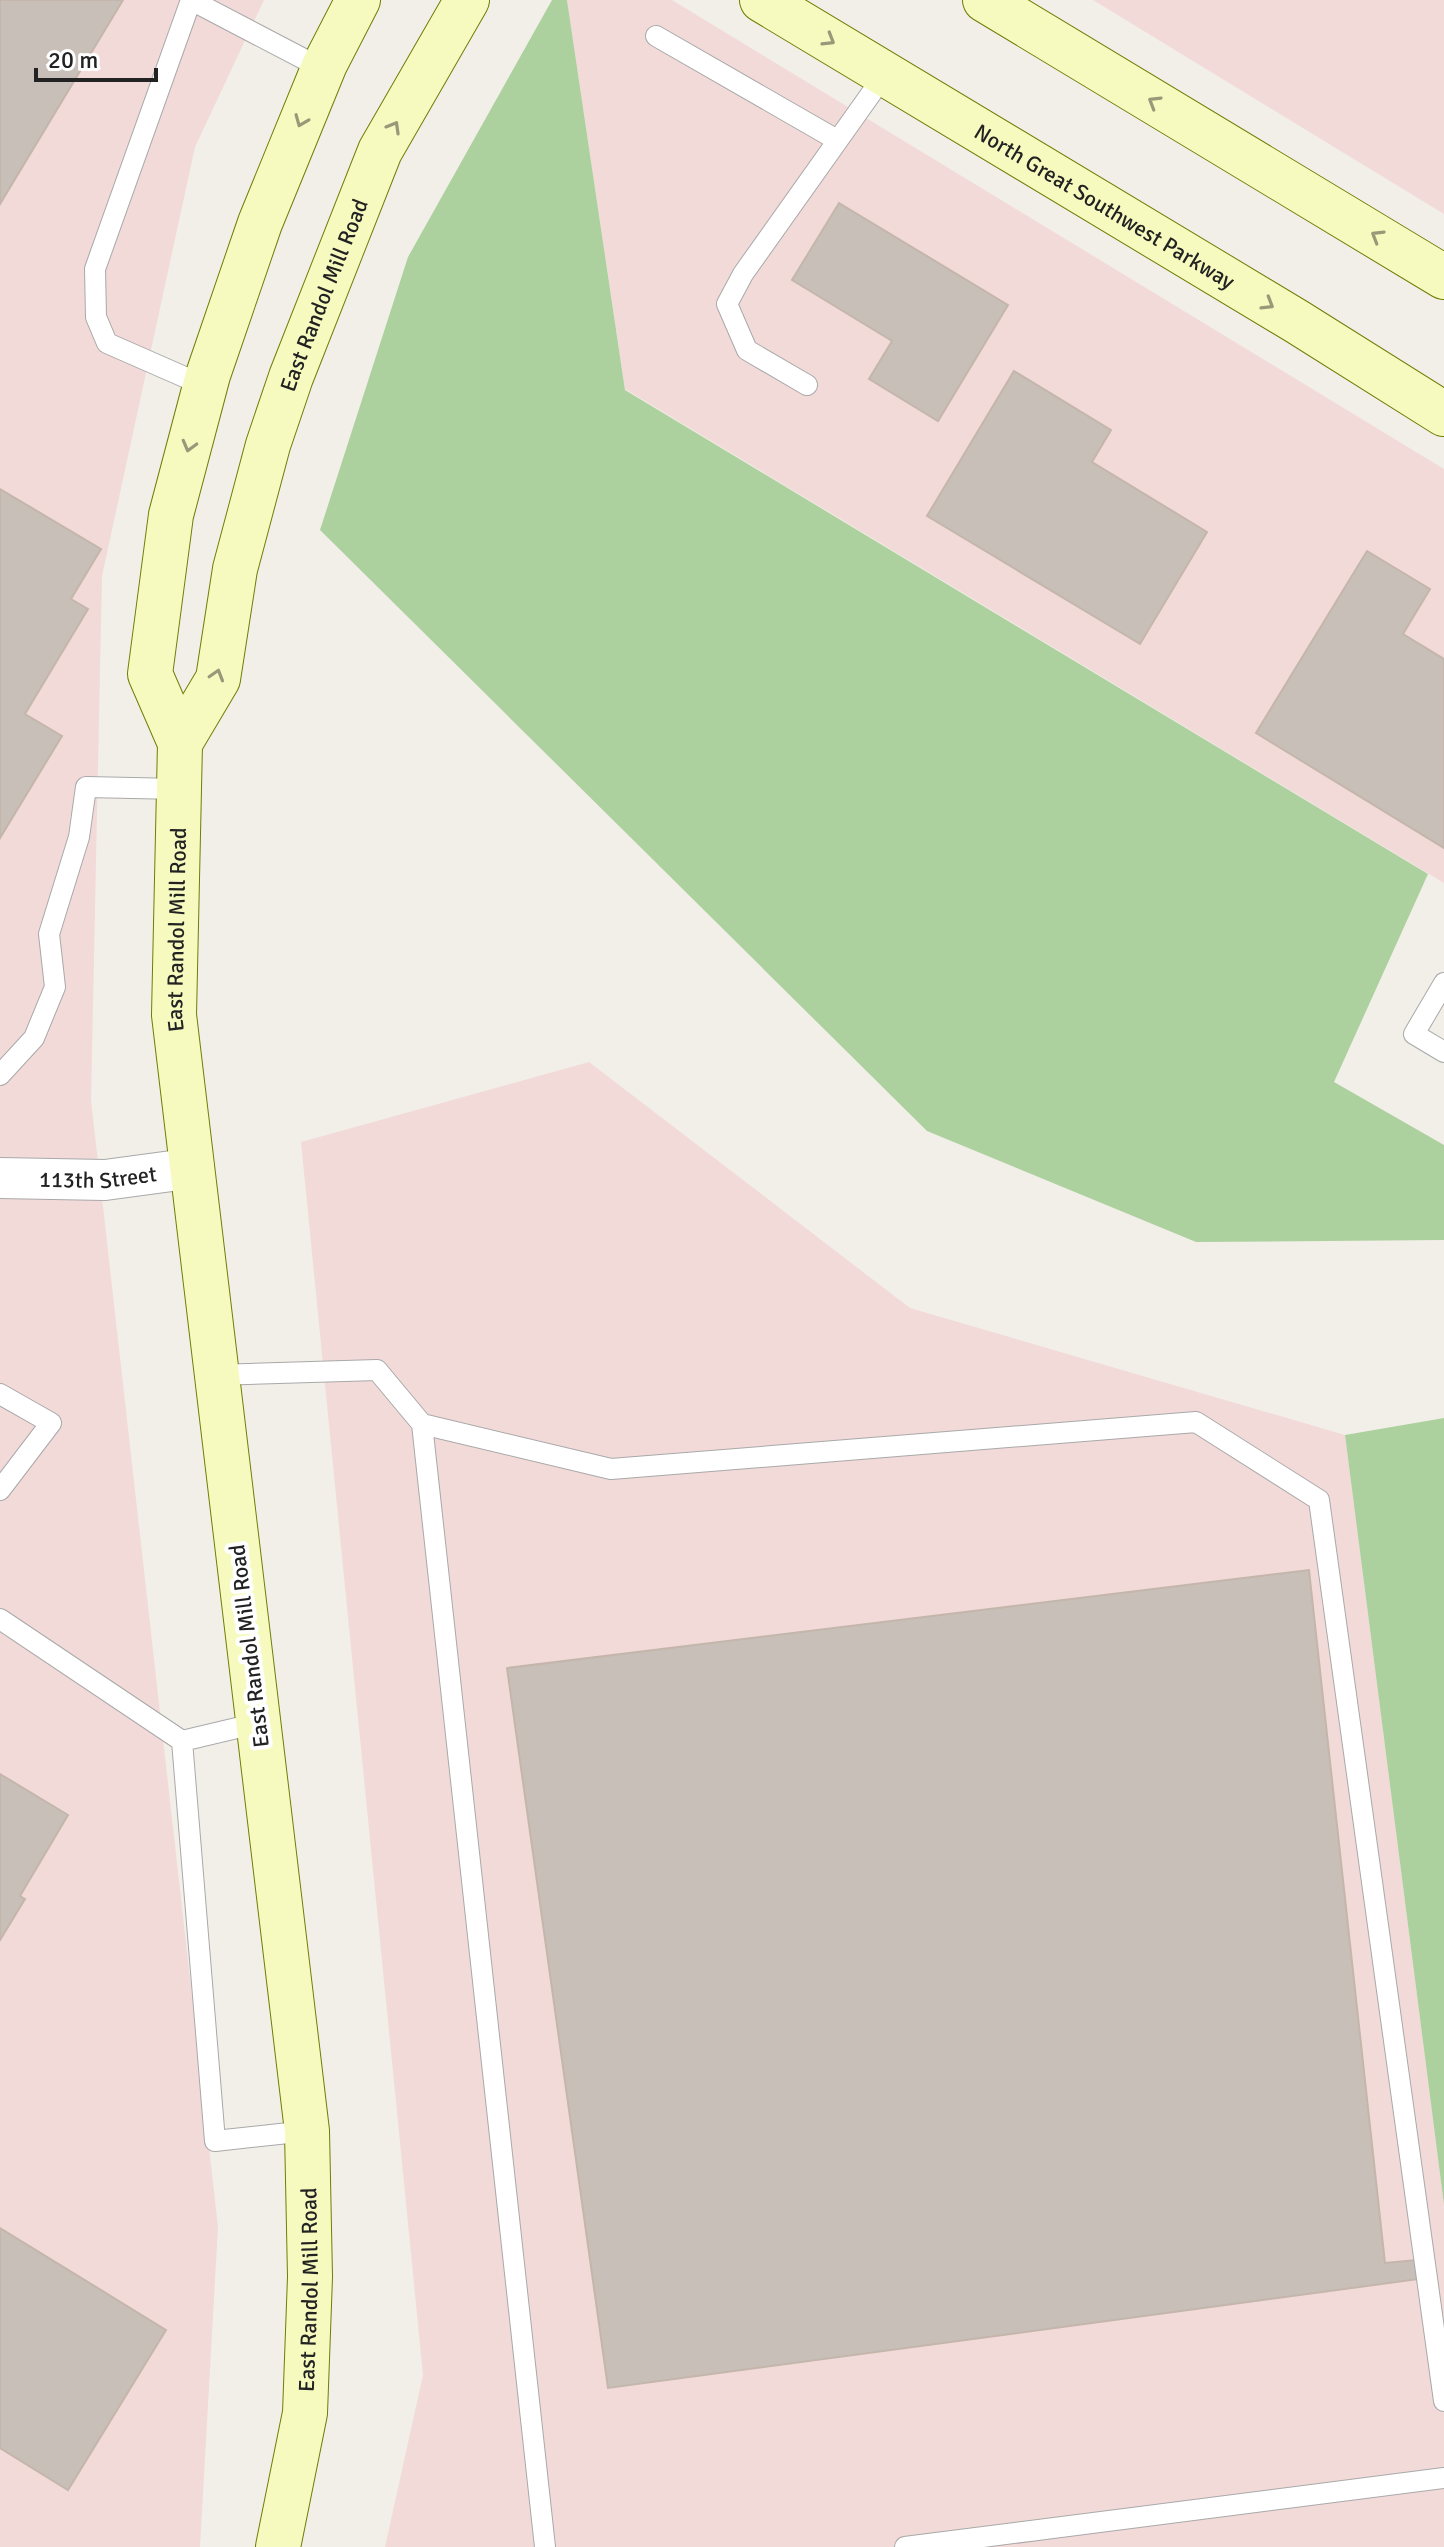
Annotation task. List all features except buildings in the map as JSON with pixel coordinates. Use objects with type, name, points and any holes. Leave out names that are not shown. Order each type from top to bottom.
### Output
[{"type":"street","name":"East Randol Mill Road","points":[[278,2547],[305,2413],[310,2277],[307,2131],[174,1015],[180,743],[150,674],[171,515],[205,386],[260,223],[323,69],[358,0]]},
{"type":"street","name":"East Randol Mill Road","points":[[180,743],[218,679],[235,569],[268,445],[291,377],[380,151],[467,0]]},
{"type":"street","name":"North Great Southwest Parkway","points":[[762,0],[1296,321],[1444,414]]},
{"type":"street","points":[[985,0],[1444,277]]},
{"type":"street","name":"113th Street","points":[[0,1178],[105,1180],[194,1168]]},
{"type":"lane","points":[[205,386],[107,343],[96,317],[95,269],[191,0],[323,69]]},
{"type":"lane","points":[[656,36],[837,140]]},
{"type":"lane","points":[[807,385],[747,350],[727,304],[743,274],[885,74]]},
{"type":"lane","points":[[1,1072],[34,1038],[55,987],[49,934],[79,837],[86,787],[179,789]]},
{"type":"lane","points":[[1444,983],[1414,1034],[1444,1052]]},
{"type":"lane","points":[[216,1375],[377,1370],[422,1424],[545,2547]]},
{"type":"lane","points":[[0,1394],[51,1423],[0,1490]]},
{"type":"lane","points":[[422,1424],[611,1469],[1196,1422],[1319,1500],[1444,2401]]},
{"type":"lane","points":[[0,1619],[182,1741],[258,1723]]},
{"type":"lane","points":[[182,1741],[215,2141],[307,2131]]},
{"type":"lane","points":[[905,2547],[1444,2478]]},
{"type":"shaded area","points":[[0,0],[264,0],[195,147],[102,576],[91,1100],[218,2227],[200,2547],[0,2547]]},
{"type":"shaded area","points":[[567,0],[672,0],[1444,469],[1444,883],[625,389]]},
{"type":"shaded area","points":[[1093,0],[1444,0],[1444,214]]},
{"type":"shaded area","points":[[589,1062],[910,1308],[1345,1435],[1444,2205],[1444,2547],[385,2547],[423,2375],[301,1142]]},
{"type":"green space","points":[[552,0],[567,0],[625,390],[1428,874],[1334,1082],[1444,1145],[1444,1240],[1196,1242],[927,1131],[320,530],[408,257]]},
{"type":"green space","points":[[1444,1418],[1444,2205],[1345,1435]]}]
